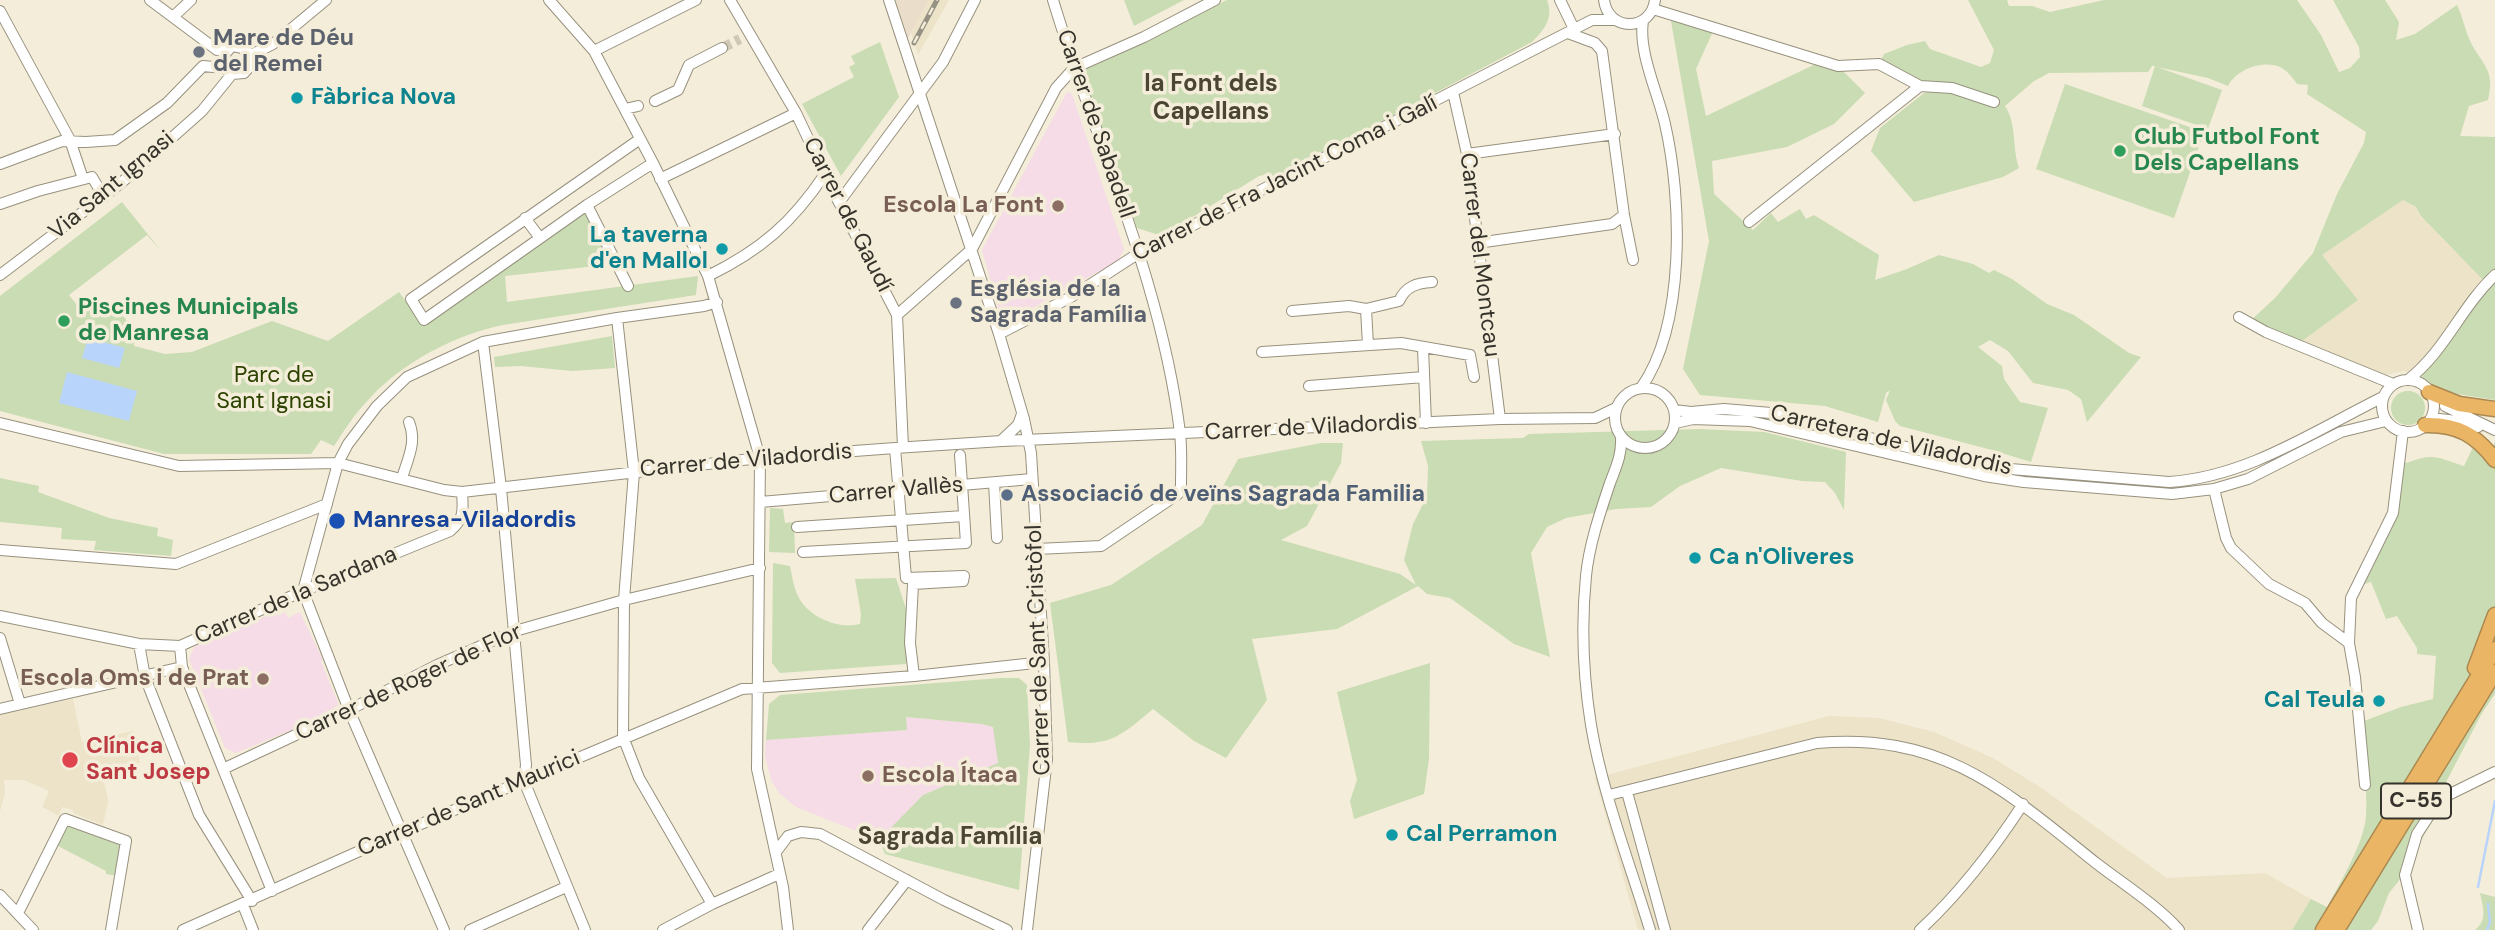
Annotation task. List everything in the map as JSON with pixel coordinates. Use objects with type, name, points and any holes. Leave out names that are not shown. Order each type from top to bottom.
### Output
[{"type":"highway","points":[[2431,396],[2495,410]]},
{"type":"highway","points":[[2428,421],[2456,428],[2471,436],[2495,460]]},
{"type":"highway","points":[[2460,706],[2495,615]]},
{"type":"highway","name":"C-55","points":[[2323,930],[2495,649]]},
{"type":"highway","name":"C-55","points":[[2337,930],[2495,672]]},
{"type":"street","points":[[150,0],[213,45],[226,66],[240,75],[248,71],[251,55],[243,47],[213,45]]},
{"type":"street","points":[[174,16],[191,0]]},
{"type":"street","points":[[549,0],[594,51],[708,276],[760,458],[757,760],[788,930]]},
{"type":"street","points":[[594,51],[696,0]]},
{"type":"street","name":"Carrer de Gaudí","points":[[730,0],[745,36],[796,113],[897,315],[899,491],[906,578],[964,576],[963,581],[913,584],[911,643],[914,676]]},
{"type":"street","name":"Carrer de Sant Cristòfol","points":[[889,0],[999,334],[1029,441],[1044,662],[1046,759],[1027,930]]},
{"type":"street","points":[[840,201],[943,62],[975,0]]},
{"type":"street","name":"Carrer de Sabadell","points":[[1037,549],[1101,546],[1178,494],[1181,486],[1181,434],[1164,350],[1139,253],[1053,0]]},
{"type":"street","points":[[897,315],[972,249],[1056,88],[1074,68],[1144,37],[1215,0]]},
{"type":"street","points":[[1560,0],[1571,31],[1595,43],[1602,51],[1624,215],[1633,260]]},
{"type":"street","points":[[251,55],[273,44],[323,1]]},
{"type":"street","points":[[1592,20],[1604,2],[1614,20]]},
{"type":"street","points":[[1661,393],[1655,366],[1668,318],[1673,284],[1676,194],[1666,128],[1642,41],[1643,21],[1654,4],[1838,66],[1879,64],[1920,86],[1952,88],[1994,102]]},
{"type":"street","points":[[0,11],[88,178],[104,197]]},
{"type":"street","points":[[1592,20],[1614,20],[1628,25],[1642,41]]},
{"type":"street","name":"Carrer de Fra Jacint Coma i Galí","points":[[999,334],[1071,297],[1139,253],[1592,20]]},
{"type":"street","points":[[1628,25],[1643,21]]},
{"type":"street","points":[[226,66],[231,47]]},
{"type":"street","points":[[655,101],[678,90],[689,65],[722,48]]},
{"type":"street","points":[[0,164],[39,148],[70,140],[115,140],[167,103],[203,66],[226,66]]},
{"type":"street","name":"Via Sant Ignasi","points":[[0,275],[104,197],[192,119],[218,92],[226,66]]},
{"type":"street","points":[[1749,222],[1920,86]]},
{"type":"street","name":"Carrer del Montcau","points":[[1454,92],[1467,154],[1500,419]]},
{"type":"street","points":[[625,109],[638,106]]},
{"type":"street","points":[[660,179],[796,113]]},
{"type":"street","points":[[1467,154],[1615,134]]},
{"type":"street","points":[[640,139],[411,299],[424,320],[587,205],[653,163]]},
{"type":"street","points":[[708,276],[740,260],[766,242],[807,200],[825,174]]},
{"type":"street","points":[[0,204],[88,178]]},
{"type":"street","points":[[587,205],[628,286]]},
{"type":"street","points":[[1477,243],[1612,224],[1624,215]]},
{"type":"street","points":[[525,218],[540,238]]},
{"type":"street","points":[[2239,317],[2266,332],[2393,384],[2408,380],[2426,366],[2474,298],[2495,275]]},
{"type":"street","points":[[1292,311],[1349,306],[1366,309],[1399,301],[1403,293],[1416,284],[1432,282]]},
{"type":"street","points":[[444,930],[349,710],[303,591],[338,463],[348,444],[377,406],[407,377],[483,342],[717,302]]},
{"type":"street","points":[[1366,309],[1368,345]]},
{"type":"street","points":[[617,318],[634,472],[624,600],[623,737],[639,778],[712,904]]},
{"type":"street","points":[[483,342],[515,631],[526,765],[524,781],[585,930]]},
{"type":"street","points":[[1262,352],[1401,343],[1469,355],[1474,377]]},
{"type":"street","points":[[1423,348],[1426,423]]},
{"type":"street","points":[[1641,388],[1655,366]]},
{"type":"street","points":[[1309,386],[1424,377]]},
{"type":"street","points":[[2408,380],[2420,383],[2431,396],[2495,430]]},
{"type":"street","points":[[2393,384],[2383,397],[2382,409],[2386,421],[2393,428],[2412,432],[2428,421],[2465,422],[2495,436]]},
{"type":"street","points":[[1500,419],[1595,418],[1616,408],[1626,395],[1641,388],[1653,389],[1669,400],[1674,410],[1675,423],[1669,437],[1648,448],[1636,447],[1595,418]]},
{"type":"street","points":[[2428,421],[2431,396]]},
{"type":"street","name":"Carretera de Viladordis","points":[[1674,410],[1691,412],[1724,409],[1771,413],[1986,467],[2169,482],[2196,480],[2243,466],[2383,397]]},
{"type":"street","points":[[1616,408],[1615,419],[1621,457],[1594,534],[1586,572],[1584,675],[1591,727],[1650,930]]},
{"type":"street","points":[[1002,441],[1018,425],[1022,412]]},
{"type":"street","name":"Carrer de Viladordis","points":[[0,423],[179,466],[338,463],[444,490],[462,492],[760,458],[899,448],[1500,419]]},
{"type":"street","name":"Carretera de Viladordis","points":[[1675,423],[1693,419],[1750,421],[1984,476],[2024,482],[2172,494],[2214,489],[2248,478],[2341,432],[2386,421]]},
{"type":"street","points":[[402,478],[413,442],[414,434],[409,422]]},
{"type":"street","points":[[2365,785],[2355,677],[2349,643],[2351,598],[2393,513],[2403,431]]},
{"type":"street","points":[[1621,457],[1636,447]]},
{"type":"street","points":[[803,552],[966,543],[960,455]]},
{"type":"street","name":"Carrer Vallès","points":[[760,502],[1032,479]]},
{"type":"street","points":[[993,483],[997,538]]},
{"type":"street","points":[[2214,489],[2225,538],[2231,548],[2269,584],[2305,603],[2322,623],[2349,643]]},
{"type":"street","name":"Carrer de la Sardana","points":[[180,646],[303,591],[450,531],[460,523],[463,510],[462,492]]},
{"type":"street","points":[[0,550],[176,564],[327,503]]},
{"type":"street","points":[[797,527],[964,516]]},
{"type":"street","name":"Carrer de Roger de Flor","points":[[225,768],[437,665],[515,631],[624,600],[760,568]]},
{"type":"street","points":[[0,615],[139,644],[180,646],[183,667],[272,891]]},
{"type":"street","points":[[0,638],[20,704]]},
{"type":"street","points":[[139,644],[145,677],[199,815],[248,903],[253,930]]},
{"type":"street","name":"Carrer de Sant Maurici","points":[[183,930],[402,832],[741,689],[914,676],[1044,662]]},
{"type":"street","points":[[0,709],[183,667]]},
{"type":"street","points":[[1609,795],[1817,743],[1866,742],[1892,745],[1942,759],[1991,782],[2023,804],[2179,930]]},
{"type":"street","points":[[2418,930],[2405,874],[2417,834],[2440,799],[2495,772]]},
{"type":"street","points":[[1627,792],[1665,930]]},
{"type":"street","points":[[1920,930],[1940,912],[1983,861],[2023,804]]},
{"type":"street","points":[[18,913],[65,819],[126,841],[111,930]]},
{"type":"street","points":[[775,853],[788,836],[801,832],[820,834],[1007,930]]},
{"type":"street","points":[[663,930],[712,904],[779,874]]},
{"type":"street","points":[[868,930],[907,880]]},
{"type":"street","points":[[470,930],[566,887]]},
{"type":"street","points":[[0,895],[33,930]]},
{"type":"shaded area","points":[[892,0],[929,0],[906,42]]},
{"type":"shaded area","points":[[929,0],[949,0],[918,55],[911,33]]},
{"type":"shaded area","name":"Escola La Font","points":[[1067,92],[1072,94],[1124,249],[1118,261],[1016,317],[999,311],[982,250]]},
{"type":"shaded area","points":[[2403,200],[2416,207],[2421,216],[2486,283],[2426,366],[2422,377],[2404,371],[2376,377],[2298,344],[2358,300],[2322,255]]},
{"type":"shaded area","name":"Escola Oms i de Prat","points":[[276,612],[278,616],[285,612],[288,618],[300,612],[323,660],[321,662],[338,703],[334,712],[236,753],[225,748],[189,659],[194,647]]},
{"type":"shaded area","name":"Clínica Sant Josep","points":[[73,699],[82,742],[133,731],[140,763],[115,766],[102,772],[108,801],[103,825],[73,813],[73,810],[62,807],[59,816],[42,807],[49,791],[24,780],[4,780],[5,793],[0,811],[0,715]]},
{"type":"shaded area","points":[[1829,716],[1879,718],[1934,732],[1993,758],[2040,787],[2167,878],[2265,873],[2311,899],[2292,930],[1638,930],[1595,778]]},
{"type":"shaded area","name":"Escola Ítaca","points":[[905,717],[994,727],[998,763],[923,795],[879,840],[796,807],[779,793],[771,780],[765,756],[766,740],[906,730]]},
{"type":"green space","points":[[1124,0],[1184,0],[1134,26]]},
{"type":"green space","points":[[1227,0],[1547,0],[1549,12],[1544,28],[1532,42],[1279,175],[1259,176],[1162,236],[1137,228],[1081,69]]},
{"type":"green space","points":[[1968,0],[2007,0],[2009,6],[2032,6],[2050,12],[2104,0],[2297,0],[2321,35],[2339,72],[2350,68],[2360,57],[2359,47],[2333,0],[2385,0],[2399,22],[2396,40],[2415,34],[2457,5],[2469,38],[2487,69],[2490,82],[2488,100],[2469,106],[2460,136],[2495,137],[2495,400],[2432,390],[2422,377],[2426,366],[2486,283],[2421,216],[2416,207],[2403,200],[2322,255],[2358,300],[2298,344],[2248,323],[2275,298],[2313,253],[2337,194],[2364,143],[2366,132],[2307,94],[2308,85],[2297,84],[2286,71],[2275,65],[2259,65],[2244,70],[2228,86],[2208,78],[2157,67],[2222,90],[2208,129],[2142,106],[2155,66],[2148,72],[2049,73],[2034,81],[2005,106],[2013,128],[2019,168],[2003,177],[1914,202],[1871,151],[1880,128],[1924,93],[1948,89],[1920,86],[1879,64],[1884,54],[1925,41],[1930,49],[1981,67],[1990,63],[1994,50]]},
{"type":"green space","points":[[1670,15],[1715,27],[1696,69],[1706,116],[1822,61],[1838,66],[1865,93],[1834,124],[1787,147],[1712,161],[1714,194],[1753,230],[1771,213],[1778,222],[1800,209],[1806,219],[1814,215],[1879,255],[1875,280],[1939,255],[1973,264],[1989,273],[1994,270],[2012,279],[2047,304],[2074,315],[2129,353],[2141,357],[2087,422],[2081,399],[2068,390],[2033,383],[2008,351],[1990,340],[1978,347],[2002,366],[2004,379],[2020,402],[2048,408],[2031,462],[1900,426],[1886,400],[1890,390],[1886,393],[1878,422],[1825,406],[1700,395],[1683,369],[1709,241]]},
{"type":"green space","points":[[880,42],[899,97],[841,176],[802,104],[854,77],[849,67],[855,64],[851,56]]},
{"type":"green space","name":"Club Futbol Font Dels Capellans","points":[[2065,84],[2204,132],[2174,218],[2036,169]]},
{"type":"green space","name":"Parc de Sant Ignasi","points":[[122,202],[162,252],[147,235],[69,295],[81,310],[120,312],[135,331],[134,346],[165,354],[192,352],[272,321],[328,341],[399,292],[423,325],[587,211],[614,264],[505,276],[507,302],[698,276],[696,295],[503,325],[449,343],[414,362],[383,385],[365,403],[334,446],[321,440],[311,454],[164,454],[0,411],[0,296]]},
{"type":"green space","points":[[612,336],[615,368],[572,371],[521,366],[495,367],[494,357]]},
{"type":"green space","points":[[2408,391],[2420,396],[2425,408],[2420,420],[2408,425],[2396,420],[2391,408],[2396,396]]},
{"type":"green space","points":[[1699,429],[1764,432],[1846,452],[1844,510],[1825,482],[1721,468],[1680,486],[1651,507],[1616,509],[1566,518],[1547,527],[1531,553],[1550,657],[1514,644],[1450,598],[1427,594],[1418,586],[1337,629],[1252,639],[1267,700],[1226,758],[1194,741],[1153,709],[1124,732],[1105,741],[1068,742],[1050,603],[1111,585],[1202,525],[1238,459],[1321,443],[1343,443],[1341,463],[1307,526],[1281,540],[1400,574],[1416,585],[1404,560],[1413,524],[1427,496],[1428,466],[1421,441],[1523,438],[1529,434]]},
{"type":"green space","points":[[2495,440],[2495,694],[2482,713],[2444,786],[2441,807],[2419,844],[2411,866],[2389,893],[2378,921],[2371,930],[2292,930],[2311,899],[2327,907],[2361,838],[2366,805],[2359,723],[2401,707],[2433,699],[2436,656],[2417,654],[2417,648],[2397,616],[2386,619],[2371,582],[2355,587],[2389,522],[2399,459],[2407,463],[2436,457],[2464,466],[2476,441],[2492,455]]},
{"type":"green space","points":[[0,478],[39,486],[38,492],[109,518],[158,528],[157,536],[173,540],[171,556],[94,550],[96,541],[61,539],[62,528],[0,522]]},
{"type":"green space","points":[[770,508],[783,509],[785,523],[794,522],[795,553],[769,552]]},
{"type":"green space","points":[[773,563],[790,566],[797,594],[807,609],[823,620],[842,625],[860,624],[855,579],[896,578],[906,609],[906,664],[780,673],[772,663]]},
{"type":"green space","points":[[1430,663],[1429,759],[1424,794],[1354,819],[1350,801],[1357,780],[1337,692]]},
{"type":"green space","points":[[1019,678],[1027,685],[1030,745],[1019,890],[885,854],[879,840],[923,795],[998,763],[993,727],[906,717],[907,730],[766,740],[769,704],[780,695]]},
{"type":"green space","points":[[68,826],[120,845],[118,876],[106,874],[106,871],[58,846]]},
{"type":"green space","points":[[2480,893],[2495,897],[2495,930],[2475,930],[2483,918]]},
{"type":"water","points":[[88,338],[125,348],[119,368],[82,358]]},
{"type":"water","points":[[67,372],[137,391],[129,421],[59,403]]},
{"type":"waterway","points":[[2478,887],[2495,801]]},
{"type":"waterway","points":[[2487,930],[2490,922],[2488,904]]},
{"type":"tunnel","points":[[722,48],[740,39]]},
{"type":"railway","points":[[914,43],[937,0]]},
{"type":"place","name":"Mare de Déu del Remei","points":[[199,52]]},
{"type":"place","name":"Fàbrica Nova","points":[[297,98]]},
{"type":"place","name":"Club Futbol Font Dels Capellans","points":[[2120,151]]},
{"type":"place","name":"Escola La Font","points":[[1058,206]]},
{"type":"place","name":"La taverna d'en Mallol","points":[[722,249]]},
{"type":"place","name":"Església de la Sagrada Família","points":[[956,303]]},
{"type":"place","name":"Piscines Municipals de Manresa","points":[[64,321]]},
{"type":"place","name":"Associació de veïns Sagrada Familia","points":[[1007,495]]},
{"type":"place","name":"Manresa-Viladordis","points":[[337,521]]},
{"type":"place","name":"Ca n'Oliveres","points":[[1695,558]]},
{"type":"place","name":"Escola Oms i de Prat","points":[[263,679]]},
{"type":"place","name":"Cal Teula","points":[[2379,701]]},
{"type":"place","name":"Clínica Sant Josep","points":[[70,760]]},
{"type":"place","name":"Escola Ítaca","points":[[868,776]]},
{"type":"place","name":"Cal Perramon","points":[[1392,835]]},
{"type":"district","name":"la Font dels Capellans","points":[[1211,99]]},
{"type":"district","name":"Sagrada Família","points":[[950,838]]}]
